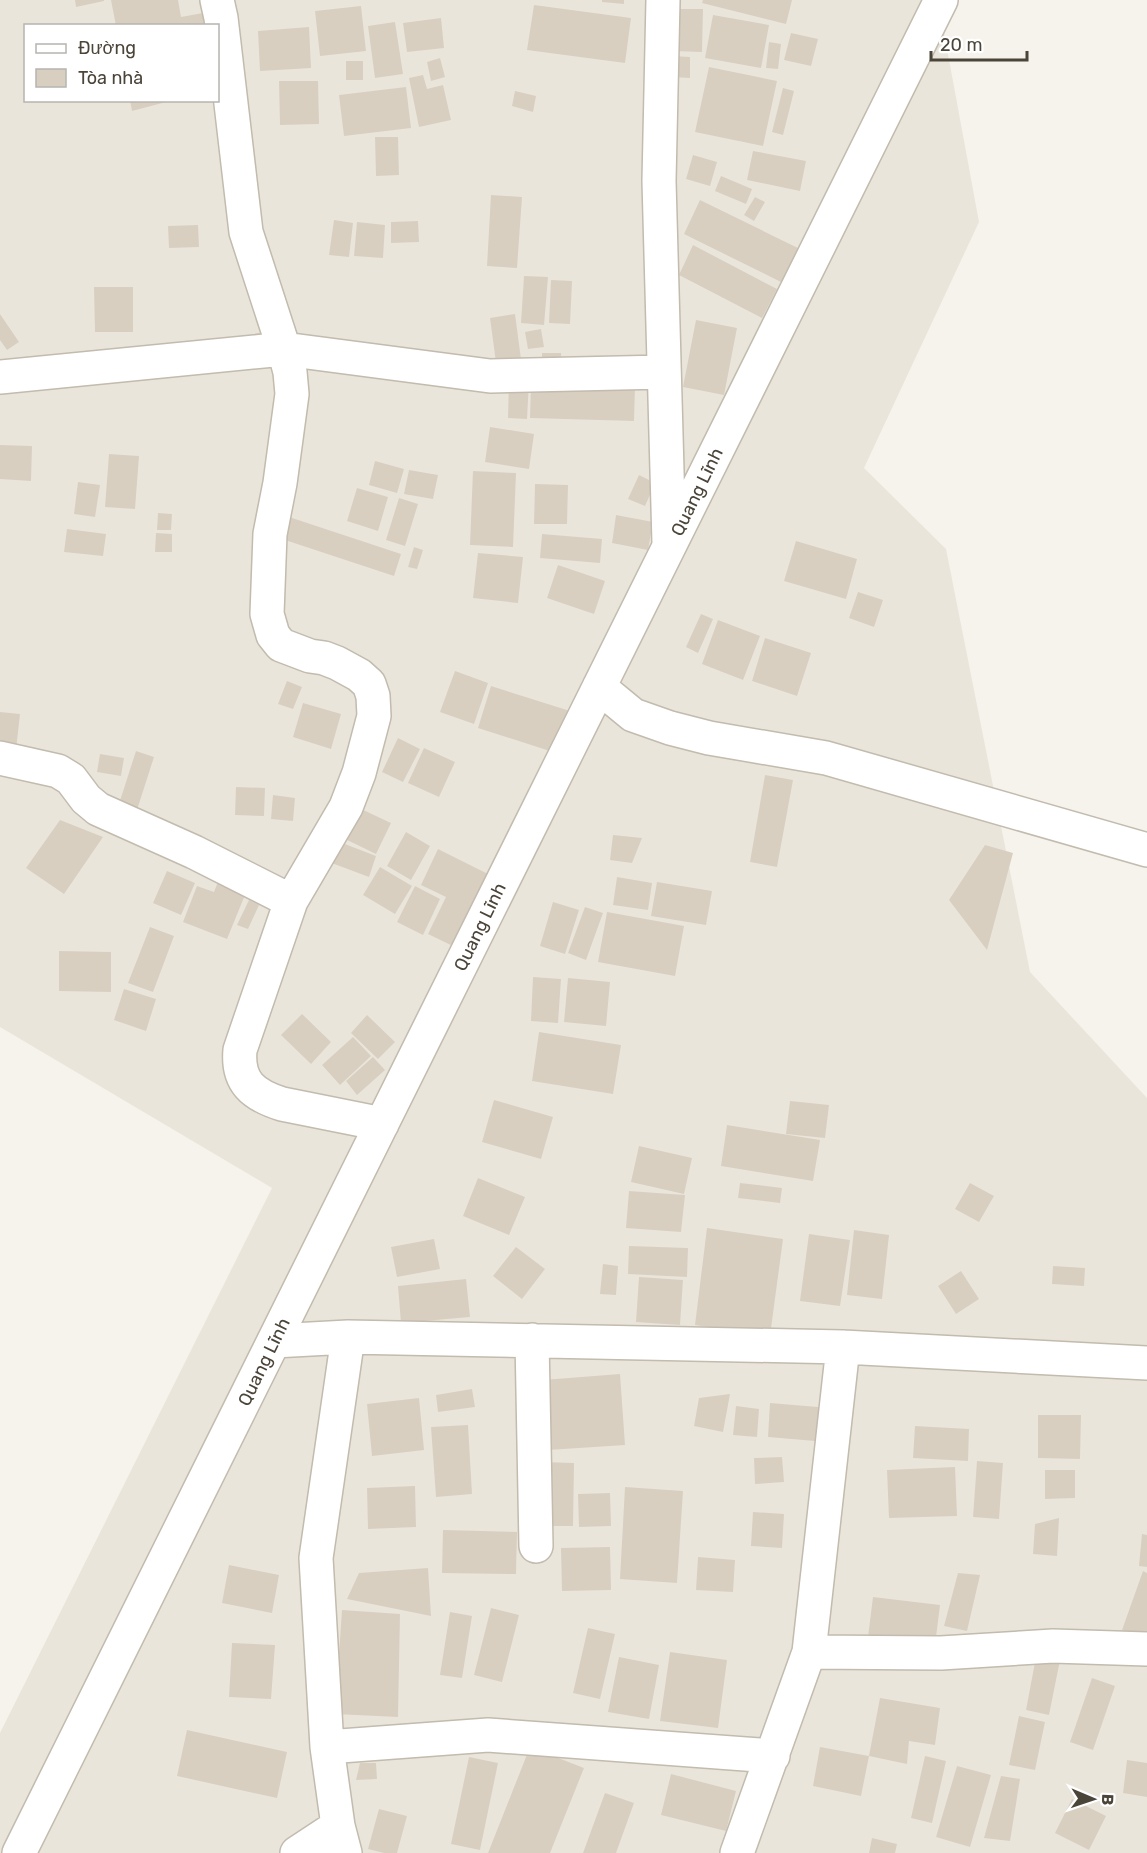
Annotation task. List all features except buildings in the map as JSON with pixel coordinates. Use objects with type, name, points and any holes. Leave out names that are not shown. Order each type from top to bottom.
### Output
[{"type":"street","points":[[217,0],[246,232],[284,350],[290,372],[292,394],[280,483],[270,534],[267,614],[273,635],[281,645],[310,656],[324,658],[359,675],[369,684],[374,696],[374,716],[346,807],[291,901],[240,1050],[239,1062],[242,1074],[251,1089],[267,1099],[382,1124]]},
{"type":"street","points":[[663,0],[660,181],[669,548]]},
{"type":"street","name":"Quang Lĩnh","points":[[19,1853],[941,0]]},
{"type":"street","points":[[0,377],[284,350],[490,376],[664,372]]},
{"type":"street","points":[[599,687],[633,716],[670,728],[709,738],[826,758],[1147,850]]},
{"type":"street","points":[[0,758],[58,771],[71,779],[86,799],[98,809],[194,852],[291,901]]},
{"type":"street","points":[[297,1853],[341,1839],[327,1747],[316,1558],[348,1337]]},
{"type":"street","points":[[274,1341],[348,1337],[843,1347],[1147,1363]]},
{"type":"street","points":[[532,1341],[536,1546]]},
{"type":"street","points":[[737,1853],[809,1652],[843,1347]]},
{"type":"street","points":[[809,1652],[941,1653],[1053,1646],[1147,1649]]},
{"type":"street","points":[[327,1747],[488,1736],[772,1756]]},
{"type":"shaded area","points":[[0,0],[938,0],[979,222],[864,468],[946,549],[1030,972],[1147,1098],[1147,1853],[0,1853],[0,1733],[272,1188],[0,1027]]}]
